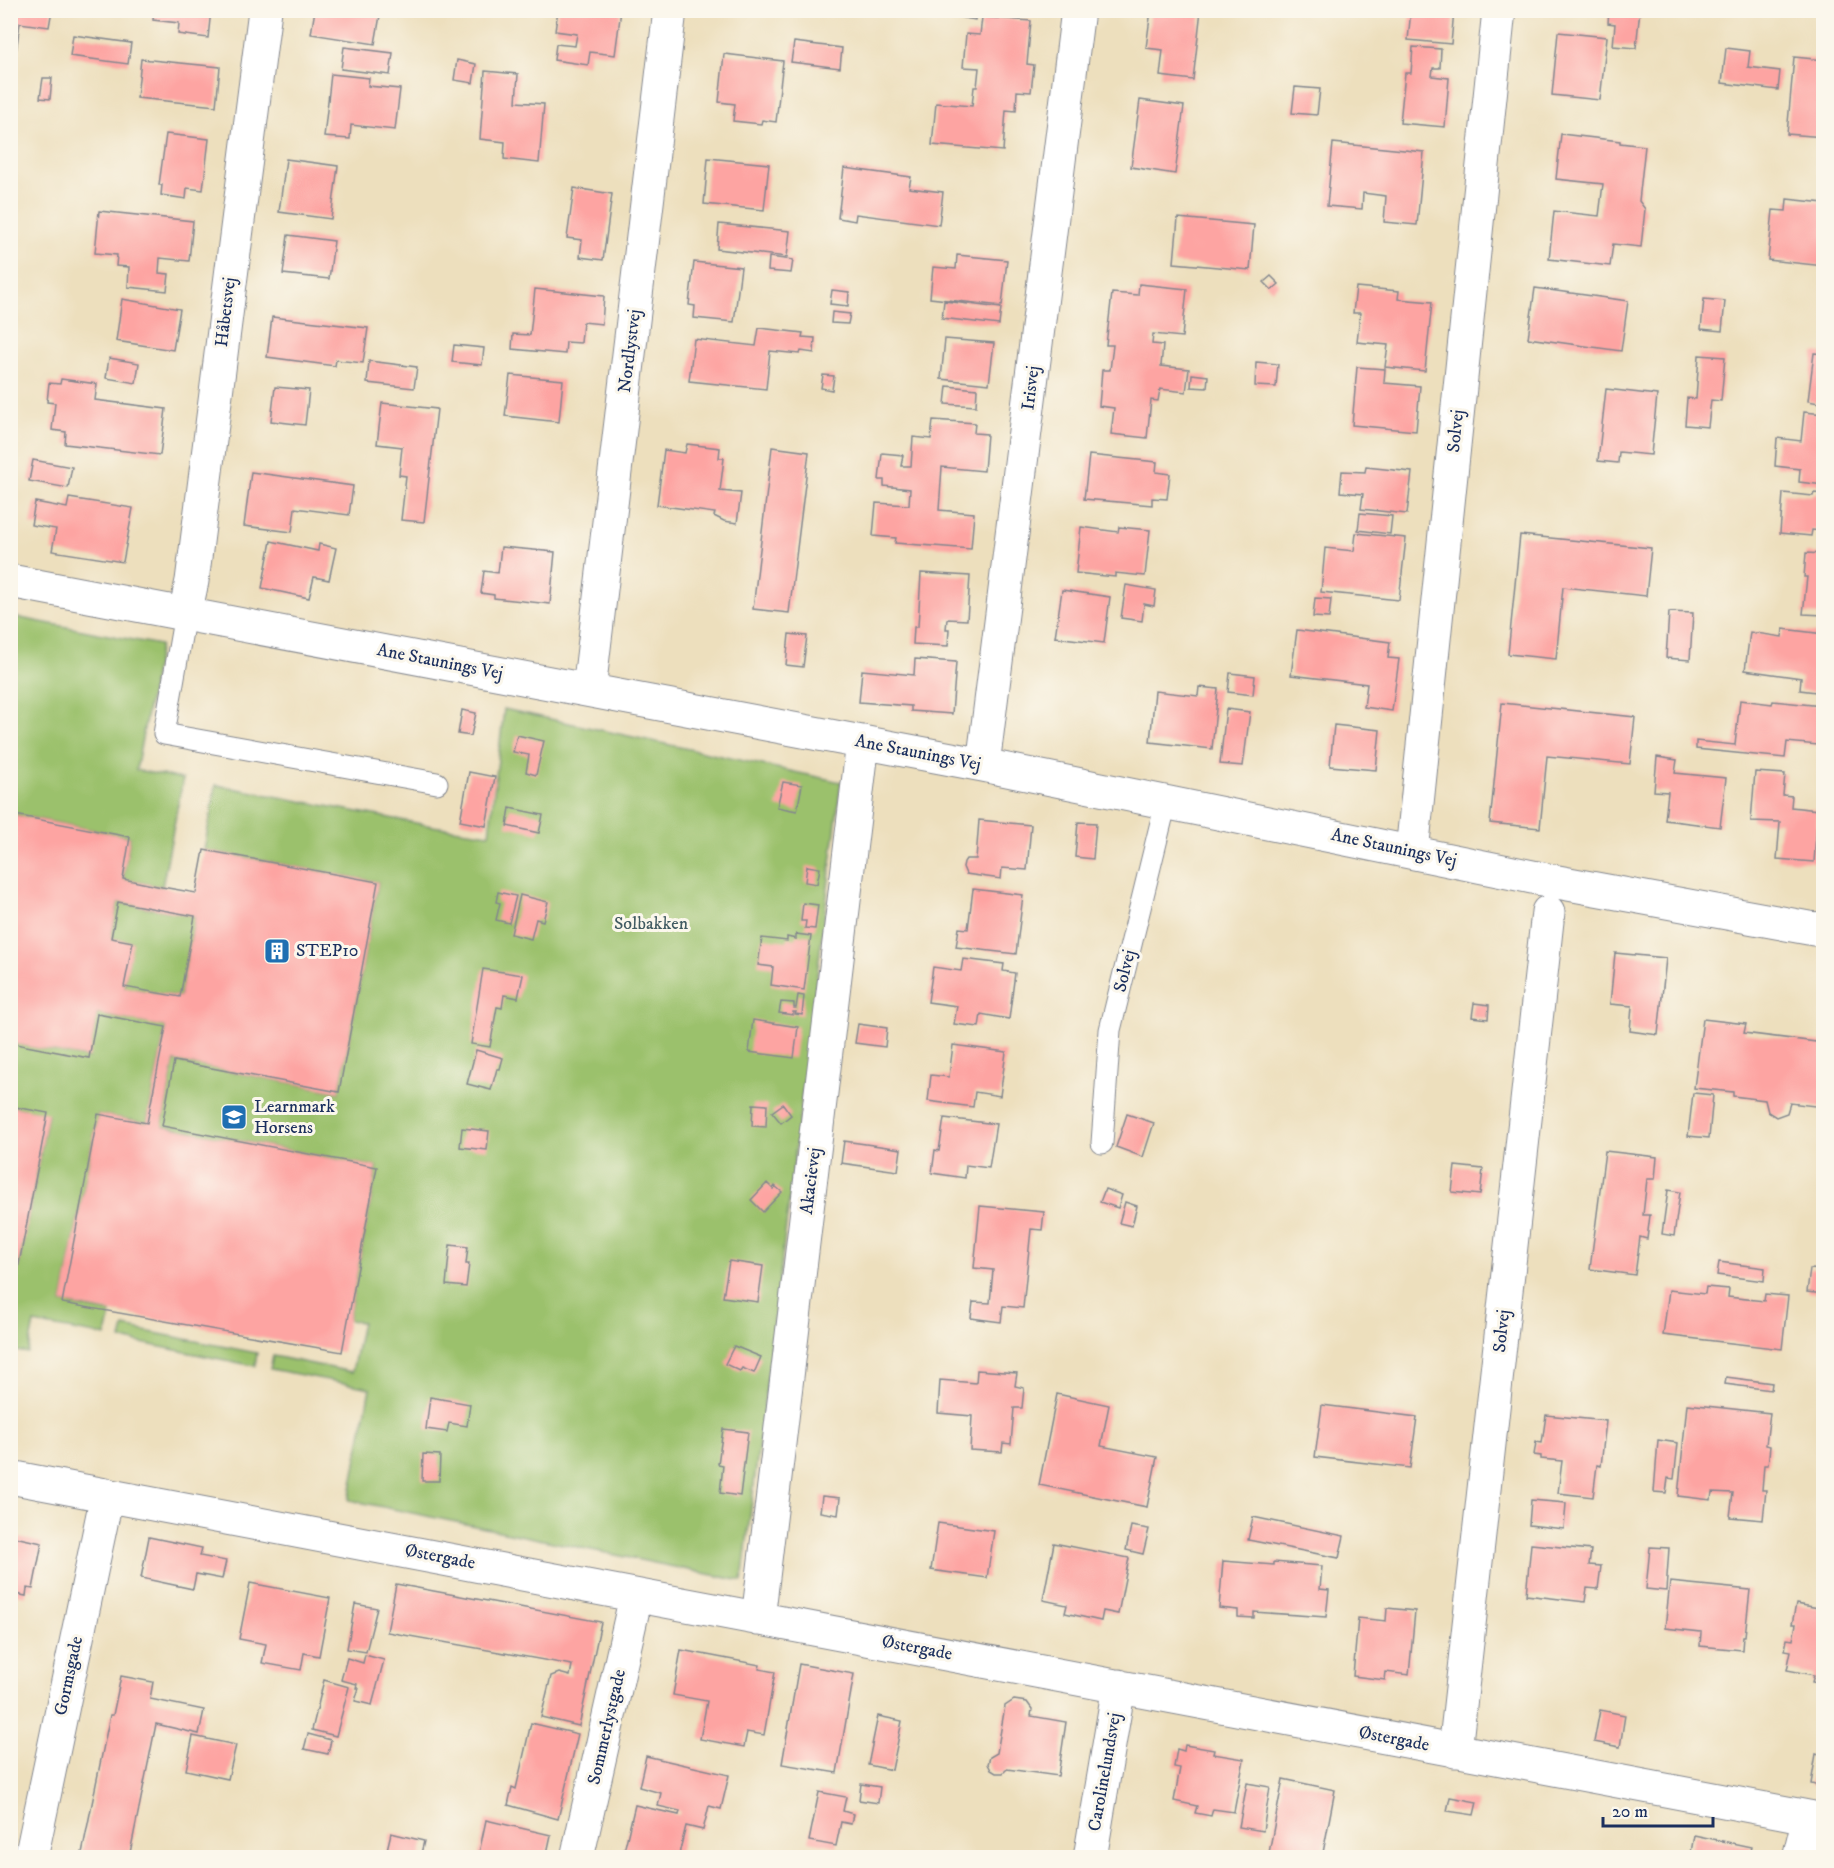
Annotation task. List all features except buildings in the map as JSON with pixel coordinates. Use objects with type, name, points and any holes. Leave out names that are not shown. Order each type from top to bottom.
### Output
[{"type":"street","name":"Håbetsvej","points":[[185,614],[192,580],[265,10]]},
{"type":"street","name":"Nordlystvej","points":[[589,690],[594,665],[670,10]]},
{"type":"street","name":"Irisvej","points":[[983,765],[1078,10]]},
{"type":"street","name":"Solvej","points":[[1412,852],[1498,10]]},
{"type":"street","name":"Ane Staunings Vej","points":[[10,580],[983,765],[1552,880],[1814,929],[1824,928]]},
{"type":"street","name":"Akacievej","points":[[758,1619],[863,742]]},
{"type":"street","name":"Solvej","points":[[1455,1751],[1548,912]]},
{"type":"street","name":"Østergade","points":[[10,1477],[1816,1818]]},
{"type":"street","name":"Gormsgade","points":[[31,1857],[107,1495]]},
{"type":"street","name":"Sommerlystgade","points":[[577,1857],[636,1596]]},
{"type":"street","name":"Carolinelundsvej","points":[[1090,1857],[1119,1686]]},
{"type":"street","points":[[1799,1857],[1816,1818]]},
{"type":"lane","points":[[185,614],[165,734],[437,783]]},
{"type":"lane","name":"Solvej","points":[[1102,1143],[1110,1030],[1166,802]]},
{"type":"green space","points":[[10,616],[160,645],[136,770],[183,779],[162,887],[123,879],[130,837],[11,814]]},
{"type":"green space","name":"Solbakken","points":[[504,709],[841,782],[742,1581],[349,1500],[370,1388],[270,1369],[273,1356],[352,1372],[362,1322],[348,1320],[377,1167],[162,1126],[174,1061],[339,1092],[378,882],[204,850],[216,785],[432,826],[489,834]]},
{"type":"green space","points":[[118,902],[195,916],[180,997],[124,987],[132,942],[111,938]]},
{"type":"green space","points":[[97,1014],[166,1027],[147,1123],[98,1114],[62,1303],[111,1313],[106,1336],[34,1323],[28,1353],[11,1350],[10,1294],[13,1294],[48,1114],[11,1106],[11,1043],[88,1058]]},
{"type":"green space","points":[[124,1327],[257,1353],[255,1366],[121,1339]]},
{"type":"place","name":"STEP10","points":[[277,951]]},
{"type":"place","name":"Learnmark Horsens","points":[[234,1117]]}]
